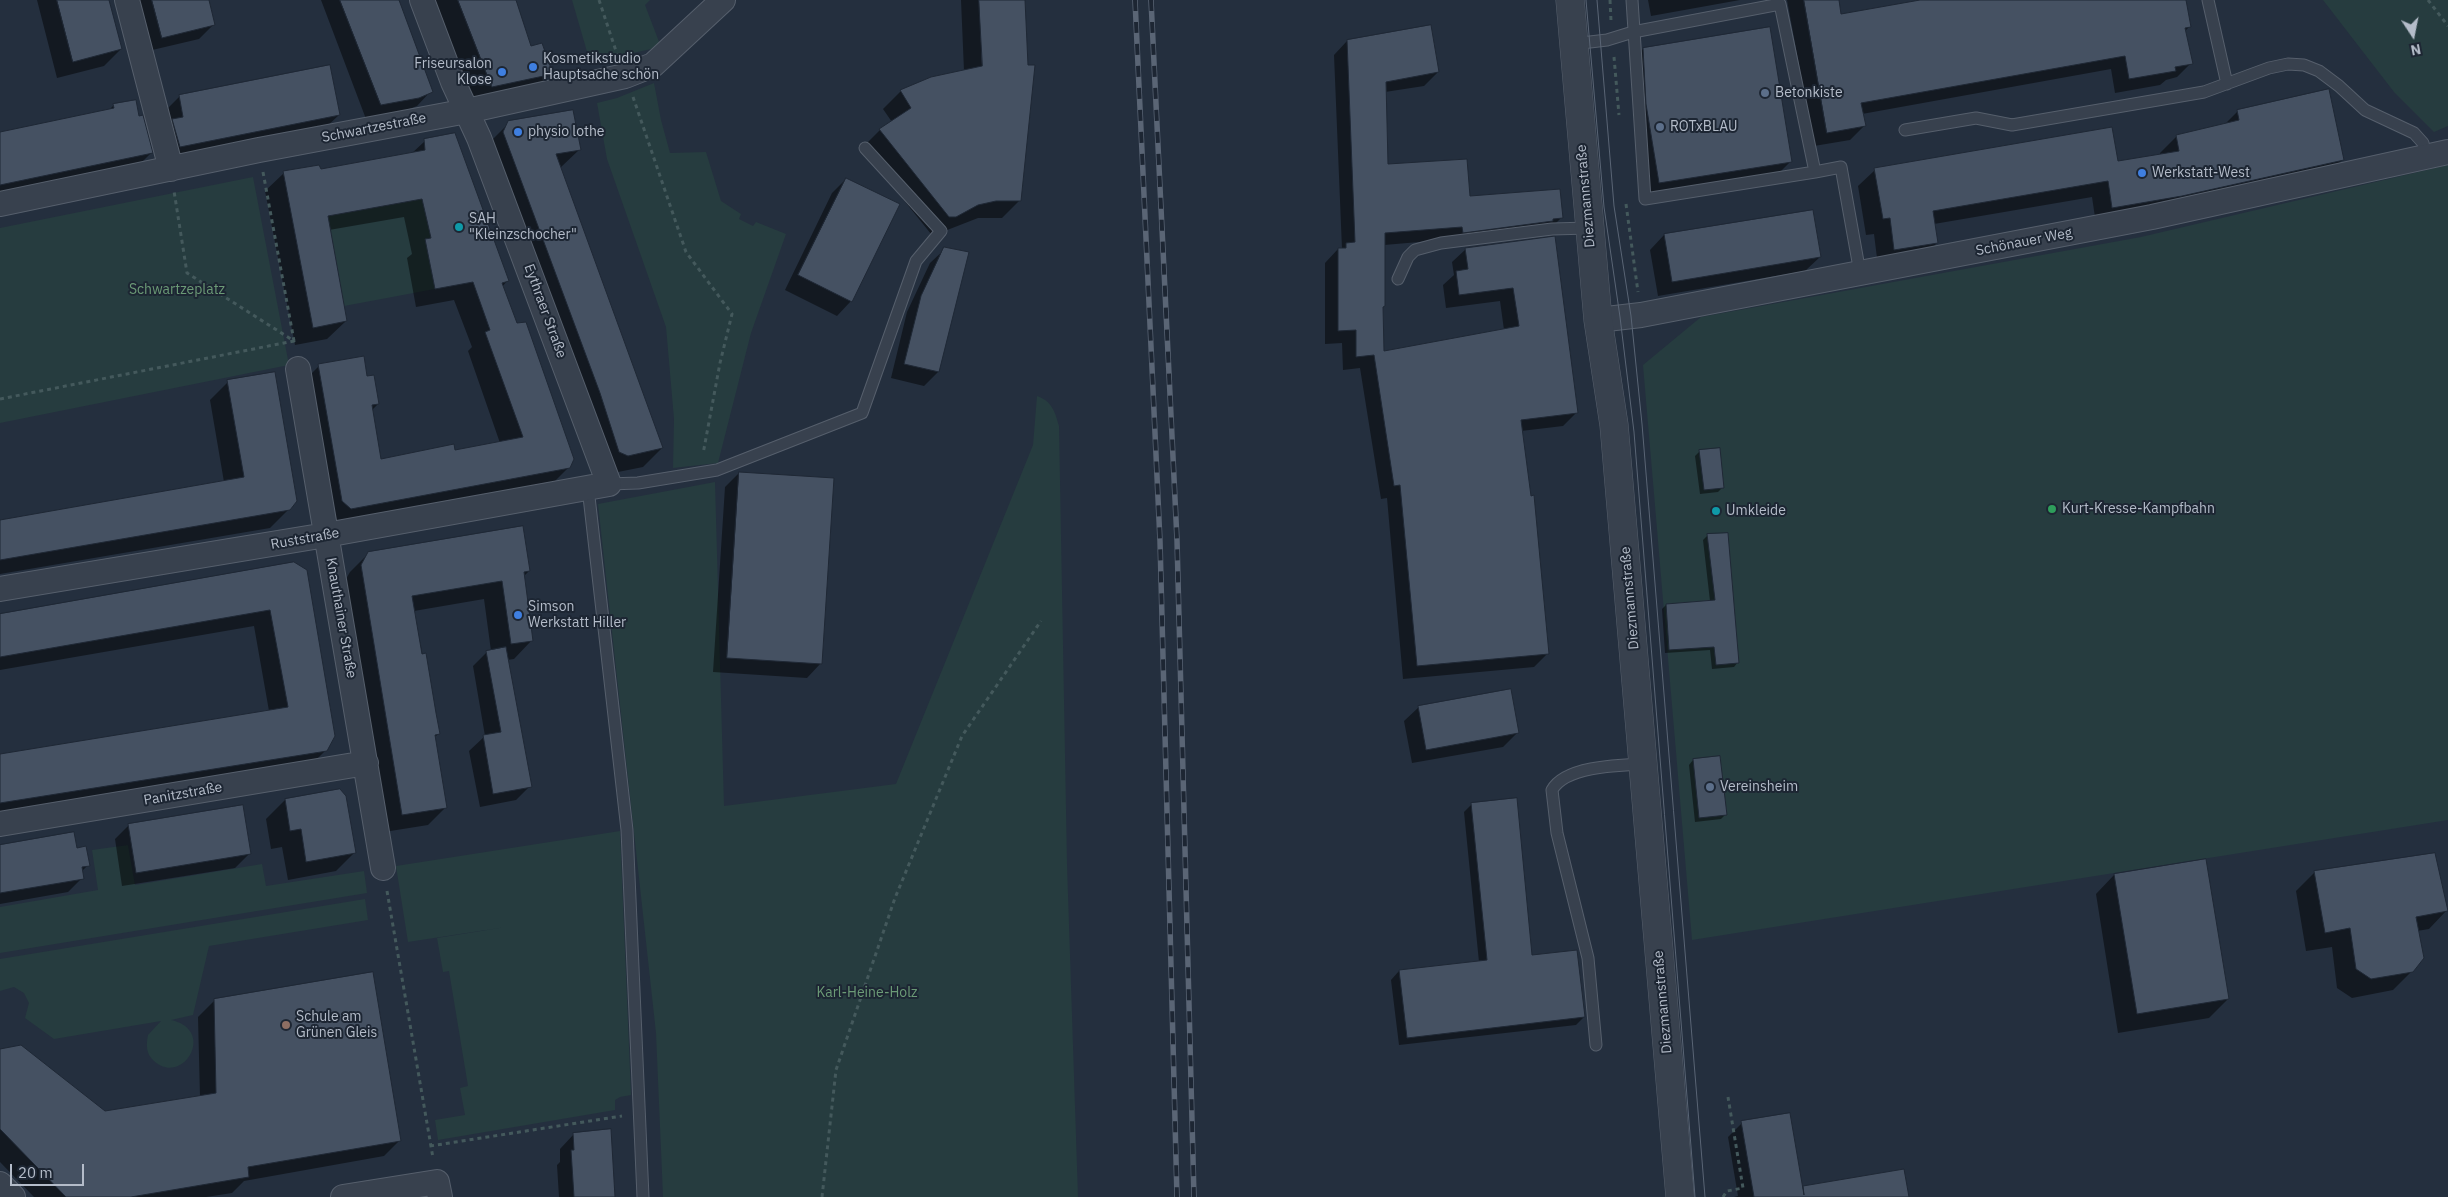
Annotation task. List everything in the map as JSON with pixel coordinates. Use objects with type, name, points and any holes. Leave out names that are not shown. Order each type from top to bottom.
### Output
[{"type":"street","points":[[127,0],[171,169]]},
{"type":"street","name":"Eythraer Straße","points":[[422,0],[536,288],[598,486]]},
{"type":"street","name":"Schwartzestraße","points":[[0,204],[259,150],[467,111],[625,76],[653,65],[723,0]]},
{"type":"street","name":"Diezmannstraße","points":[[1570,0],[1598,320],[1614,424],[1680,1197]]},
{"type":"street","name":"Schönauer Weg","points":[[1598,320],[1641,314],[2152,217],[2437,155]]},
{"type":"street","name":"Knauthainer Straße","points":[[298,369],[384,868]]},
{"type":"street","name":"Ruststraße","points":[[0,589],[326,535],[598,486]]},
{"type":"street","name":"Panitzstraße","points":[[0,824],[366,763]]},
{"type":"street","points":[[0,1184],[12,1197]]},
{"type":"street","points":[[343,1197],[438,1189]]},
{"type":"lane","points":[[1632,0],[1645,199],[1841,167],[1860,273]]},
{"type":"lane","points":[[2208,0],[2227,84]]},
{"type":"lane","points":[[1573,44],[1607,40],[1633,32],[1780,4],[1815,172]]},
{"type":"lane","points":[[1905,130],[1976,118],[2012,125],[2204,92],[2269,68],[2288,64],[2304,66],[2319,71],[2365,110],[2414,133],[2437,155]]},
{"type":"lane","points":[[643,1197],[627,830],[598,486],[638,483],[701,471],[717,470],[862,413],[916,261],[941,231],[865,148]]},
{"type":"lane","points":[[1398,279],[1408,257],[1415,250],[1441,243],[1552,229],[1589,228]]},
{"type":"lane","points":[[1596,1045],[1588,958],[1557,833],[1552,790],[1563,778],[1609,765],[1644,764]]},
{"type":"path","points":[[599,0],[618,56]]},
{"type":"path","points":[[2428,0],[2448,26]]},
{"type":"path","points":[[631,92],[686,252],[732,314],[709,415],[701,471]]},
{"type":"path","points":[[259,150],[298,369]]},
{"type":"path","points":[[171,169],[187,273],[294,341]]},
{"type":"path","points":[[0,398],[294,341]]},
{"type":"path","points":[[822,1197],[836,1070],[895,898],[962,736],[1041,621]]},
{"type":"path","points":[[384,868],[430,1146],[640,1113]]},
{"type":"path","points":[[1723,1197],[1728,1191],[1744,1188],[1728,1097]]},
{"type":"green space","points":[[572,0],[650,0],[645,5],[661,47],[590,62]]},
{"type":"green space","points":[[2323,0],[2448,0],[2448,126],[2434,132],[2394,92]]},
{"type":"green space","points":[[654,83],[670,153],[706,152],[721,201],[741,214],[739,219],[753,226],[756,222],[786,234],[751,333],[718,463],[673,468],[674,419],[666,327],[607,159],[597,103],[617,98]]},
{"type":"green space","name":"Kurt-Kresse-Kampfbahn","points":[[2448,165],[2448,820],[1692,940],[1643,365],[1701,317],[2141,237]]},
{"type":"green space","name":"Schwartzeplatz","points":[[253,177],[289,365],[0,423],[0,228]]},
{"type":"green space","points":[[422,199],[431,238],[425,239],[435,289],[344,306],[328,216]]},
{"type":"green space","name":"Karl-Heine-Holz","points":[[1037,396],[1049,404],[1059,426],[1067,864],[1078,1197],[663,1197],[656,1033],[598,504],[715,482],[724,806],[896,784],[1033,445]]},
{"type":"green space","points":[[620,831],[631,1095],[615,1100],[615,1110],[438,1140],[435,1120],[465,1115],[460,1088],[468,1086],[449,971],[443,972],[437,938],[506,927],[408,942],[396,866]]},
{"type":"green space","points":[[128,845],[135,885],[262,864],[266,886],[364,871],[367,893],[0,953],[0,907],[98,890],[92,850]]},
{"type":"green space","points":[[365,899],[368,920],[209,946],[193,1015],[171,1020],[185,1026],[192,1034],[193,1044],[191,1054],[184,1062],[175,1067],[165,1067],[154,1061],[148,1052],[148,1035],[161,1021],[54,1039],[25,1018],[29,1003],[24,993],[14,987],[0,991],[0,959]]},
{"type":"building","points":[[57,0],[109,0],[122,49],[73,62]]},
{"type":"building","points":[[152,0],[209,0],[215,25],[162,38]]},
{"type":"building","points":[[340,0],[399,0],[433,92],[419,98],[381,105]]},
{"type":"building","points":[[458,0],[516,0],[531,46],[542,43],[553,74],[492,87]]},
{"type":"building","points":[[979,0],[1025,0],[1028,65],[1035,65],[1021,201],[996,201],[978,205],[956,217],[949,217],[879,129],[911,108],[900,90],[931,77],[982,66]]},
{"type":"building","points":[[1804,0],[1839,0],[1841,14],[1920,0],[2186,0],[2191,27],[2185,28],[2193,64],[2175,67],[2176,71],[2129,79],[2125,56],[1861,103],[1866,126],[1827,133]]},
{"type":"building","points":[[1431,25],[1439,72],[1386,82],[1388,164],[1467,159],[1470,196],[1560,189],[1563,218],[1463,233],[1462,227],[1385,233],[1384,351],[1519,326],[1513,288],[1459,295],[1456,271],[1468,269],[1465,248],[1555,236],[1578,413],[1521,420],[1531,496],[1534,495],[1549,654],[1417,666],[1400,485],[1394,486],[1374,355],[1356,357],[1356,330],[1338,331],[1338,248],[1346,248],[1346,243],[1355,242],[1347,40]]},
{"type":"building","points":[[1770,27],[1792,162],[1659,183],[1646,104],[1643,48]]},
{"type":"building","points":[[330,65],[340,115],[180,147],[172,119],[183,117],[179,95]]},
{"type":"building","points":[[2329,89],[2344,160],[2182,196],[2112,208],[2108,181],[1933,211],[1938,243],[1894,250],[1890,218],[1883,219],[1874,168],[2112,127],[2118,161],[2179,151],[2176,135],[2239,120],[2237,110]]},
{"type":"building","points":[[136,100],[139,116],[143,115],[153,153],[0,185],[0,132],[114,108],[113,104]]},
{"type":"building","points":[[573,110],[581,150],[556,154],[663,448],[628,456],[619,452],[600,393],[503,132],[508,121]]},
{"type":"building","points":[[455,133],[509,281],[502,283],[517,323],[526,322],[574,459],[570,468],[351,509],[342,501],[318,364],[364,356],[367,376],[374,375],[379,404],[372,405],[381,459],[454,444],[455,450],[523,437],[485,332],[490,330],[473,282],[435,289],[425,239],[431,238],[422,199],[328,216],[347,321],[313,328],[283,171],[319,165],[321,169],[425,150],[424,139]]},
{"type":"building","points":[[846,178],[900,204],[852,302],[798,275]]},
{"type":"building","points":[[1813,210],[1821,257],[1672,282],[1664,234]]},
{"type":"building","points":[[944,247],[969,252],[939,372],[904,364],[921,296]]},
{"type":"building","points":[[275,372],[297,501],[290,510],[0,560],[0,520],[244,477],[227,380]]},
{"type":"building","points":[[1720,448],[1724,488],[1704,490],[1699,450]]},
{"type":"building","points":[[739,472],[834,478],[822,664],[727,658]]},
{"type":"building","points":[[523,526],[530,571],[524,572],[533,641],[511,644],[502,581],[412,596],[422,654],[426,653],[440,734],[435,735],[447,808],[402,815],[361,565],[368,552]]},
{"type":"building","points":[[1728,533],[1739,663],[1716,665],[1714,647],[1669,650],[1666,604],[1715,600],[1707,534]]},
{"type":"building","points":[[294,562],[307,570],[335,736],[327,751],[0,803],[0,754],[288,707],[270,610],[0,657],[0,614]]},
{"type":"building","points":[[506,647],[532,787],[493,794],[483,735],[501,732],[486,651]]},
{"type":"building","points":[[1511,689],[1519,733],[1426,750],[1418,706]]},
{"type":"building","name":"Vereinsheim","points":[[1720,756],[1727,815],[1699,818],[1693,759]]},
{"type":"building","points":[[340,789],[346,796],[356,853],[306,862],[301,829],[290,831],[285,799]]},
{"type":"building","points":[[1517,798],[1532,955],[1577,950],[1585,1017],[1407,1038],[1399,970],[1487,960],[1471,803]]},
{"type":"building","points":[[243,805],[251,854],[136,873],[128,824]]},
{"type":"building","points":[[74,832],[77,848],[86,846],[90,866],[82,867],[84,879],[0,893],[0,845]]},
{"type":"building","points":[[2435,853],[2448,911],[2416,917],[2424,958],[2413,972],[2371,979],[2356,969],[2350,928],[2325,933],[2314,871]]},
{"type":"building","points":[[2206,859],[2229,999],[2137,1014],[2114,874]]},
{"type":"building","points":[[373,972],[401,1141],[248,1167],[249,1177],[131,1197],[66,1197],[0,1129],[0,1049],[21,1045],[105,1111],[216,1093],[214,999]]},
{"type":"building","points":[[1790,1113],[1804,1195],[1803,1186],[1904,1169],[1909,1197],[1754,1197],[1741,1121]]},
{"type":"building","points":[[611,1129],[615,1197],[574,1197],[571,1150],[574,1150],[573,1133]]},
{"type":"tram line","points":[[1586,0],[1604,207],[1634,432],[1695,1197]]},
{"type":"tram line","points":[[1597,0],[1614,206],[1631,316],[1642,424],[1705,1197]]},
{"type":"railway","points":[[1135,0],[1160,541],[1177,1197]]},
{"type":"railway","points":[[1151,0],[1177,540],[1194,1197]]},
{"type":"place","name":"Kosmetikstudio Hauptsache schön","points":[[533,67]]},
{"type":"place","name":"Friseursalon Klose","points":[[502,72]]},
{"type":"place","name":"Betonkiste","points":[[1765,93]]},
{"type":"place","name":"ROTxBLAU","points":[[1660,127]]},
{"type":"place","name":"physio lothe","points":[[518,132]]},
{"type":"place","name":"Werkstatt-West","points":[[2142,173]]},
{"type":"place","name":"SAH \"Kleinzschocher\"","points":[[459,227]]},
{"type":"place","name":"Kurt-Kresse-Kampfbahn","points":[[2052,509]]},
{"type":"place","name":"Umkleide","points":[[1716,511]]},
{"type":"place","name":"Simson Werkstatt Hiller","points":[[518,615]]},
{"type":"place","name":"Vereinsheim","points":[[1710,787]]},
{"type":"place","name":"Schule am Grünen Gleis","points":[[286,1025]]}]
